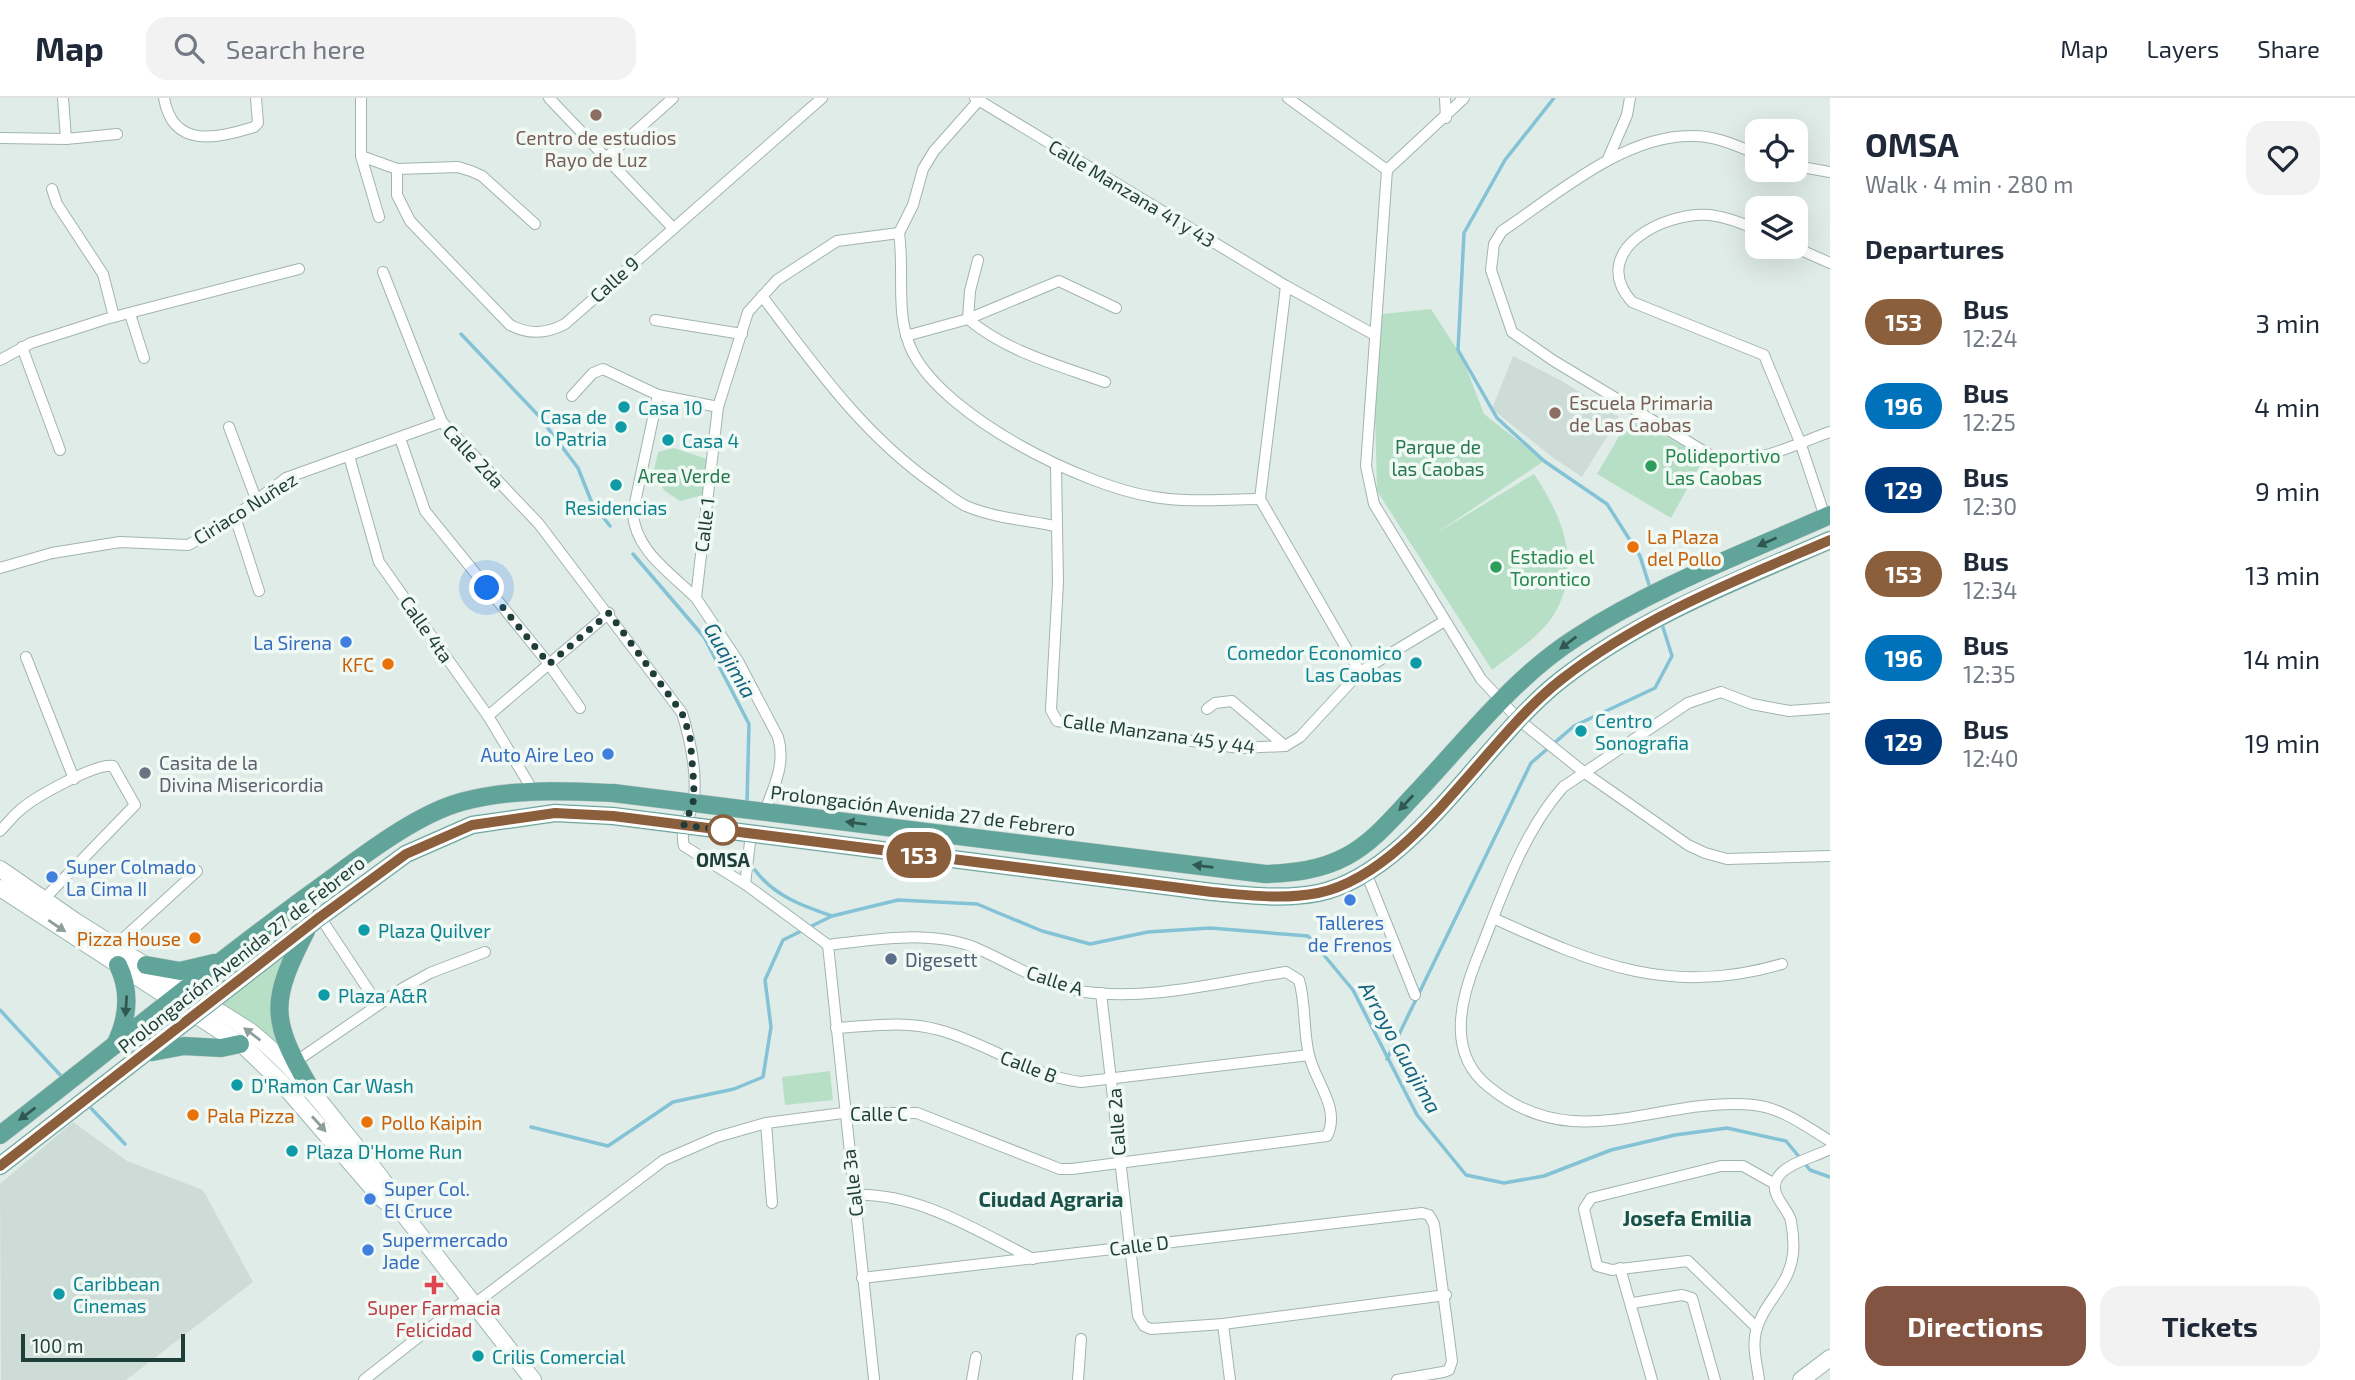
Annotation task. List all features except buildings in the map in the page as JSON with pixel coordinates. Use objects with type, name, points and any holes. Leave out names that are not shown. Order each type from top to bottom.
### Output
[{"type":"main road","name":"Prolongación Avenida 27 de Febrero","points":[[0,1135],[171,1000],[391,835],[459,803],[531,789],[614,793],[1265,874],[1296,873],[1326,865],[1371,840],[1501,702],[1537,668],[1575,638],[1669,586],[1828,516]]},
{"type":"main road","name":"Prolongación Avenida 27 de Febrero","points":[[0,1166],[315,921],[406,854],[472,825],[555,813],[684,825],[1266,897],[1318,893],[1367,875],[1400,847],[1559,681],[1635,629],[1681,605],[1830,540]]},
{"type":"main road","points":[[0,869],[114,946],[250,1031],[309,1086]]},
{"type":"main road","points":[[0,888],[240,1044],[281,1082],[381,1198],[405,1216]]},
{"type":"main road","points":[[315,921],[286,970],[278,1002],[284,1039],[309,1086],[391,1189],[405,1216],[533,1380]]},
{"type":"main road","points":[[146,965],[189,970],[230,956]]},
{"type":"main road","points":[[114,1047],[127,1006],[124,978],[118,965]]},
{"type":"main road","points":[[145,1054],[184,1046],[221,1048],[240,1044]]},
{"type":"main road","points":[[1801,1380],[1827,1363]]},
{"type":"street","points":[[64,98],[66,139]]},
{"type":"street","points":[[164,98],[171,117],[181,128],[192,136],[216,138],[254,127],[258,122],[256,98]]},
{"type":"street","points":[[361,98],[361,156],[379,217]]},
{"type":"street","points":[[549,98],[672,227]]},
{"type":"street","points":[[607,157],[673,98]]},
{"type":"street","name":"Calle 9","points":[[397,169],[397,195],[407,216],[510,325],[524,332],[553,330],[565,324],[672,227],[822,98]]},
{"type":"street","points":[[1288,98],[1387,170]]},
{"type":"street","points":[[1446,98],[1446,117]]},
{"type":"street","points":[[1464,98],[1387,170],[1373,334],[1366,466],[1368,486],[1374,504],[1443,622],[1481,679],[1519,720],[1585,773],[1688,845],[1705,853],[1727,859],[1830,856]]},
{"type":"street","points":[[1608,159],[1627,115],[1630,98]]},
{"type":"street","points":[[978,99],[929,160],[913,205],[899,233],[903,265],[901,317],[906,336],[923,369],[949,397],[1056,467],[1154,497],[1260,499]]},
{"type":"street","name":"Calle Manzana 41 y 43","points":[[978,99],[1286,286],[1373,334]]},
{"type":"street","points":[[0,138],[66,139],[117,134]]},
{"type":"street","points":[[1745,149],[1716,138],[1692,135],[1671,137],[1608,159],[1502,231],[1494,244],[1490,270],[1512,332],[1710,455],[1727,462],[1745,461],[1830,432]]},
{"type":"street","points":[[361,156],[397,169],[458,167],[471,171],[482,176],[535,224]]},
{"type":"street","points":[[1808,168],[1830,172]]},
{"type":"street","points":[[52,189],[57,204],[103,274],[114,317]]},
{"type":"street","points":[[1745,225],[1709,215],[1678,217],[1642,233],[1623,251],[1617,269],[1620,288],[1632,302],[1764,355],[1771,366],[1828,516]]},
{"type":"street","name":"Calle 1","points":[[696,598],[718,407],[748,312],[777,280],[837,241],[899,233]]},
{"type":"street","points":[[1808,253],[1830,263]]},
{"type":"street","points":[[968,319],[970,291],[978,260]]},
{"type":"street","points":[[0,360],[22,347],[114,317],[299,269]]},
{"type":"street","name":"Calle 2da","points":[[383,272],[442,422],[539,524],[609,613]]},
{"type":"street","points":[[906,336],[968,319],[1059,281],[1116,308]]},
{"type":"street","points":[[1286,286],[1260,499],[1360,672]]},
{"type":"street","points":[[762,296],[815,369],[873,435],[909,467],[963,504],[983,512],[1055,526]]},
{"type":"street","points":[[130,314],[144,358]]},
{"type":"street","points":[[968,319],[988,336],[1012,348],[1105,383]]},
{"type":"street","points":[[655,320],[742,334]]},
{"type":"street","points":[[22,347],[60,450]]},
{"type":"street","points":[[572,396],[593,373],[603,369],[658,395],[718,407]]},
{"type":"street","points":[[658,395],[633,512],[633,528],[647,551],[696,598],[738,661],[778,737],[781,765],[765,811]]},
{"type":"street","name":"Ciriaco Nuñez","points":[[0,568],[52,553],[120,542],[188,545],[235,517],[286,478],[442,422]]},
{"type":"street","points":[[229,427],[256,499]]},
{"type":"street","points":[[400,438],[425,511],[549,664],[580,708]]},
{"type":"street","name":"Calle 4ta","points":[[349,456],[379,562],[488,716],[531,789]]},
{"type":"street","name":"Calle Manzana 45 y 44","points":[[1056,467],[1058,582],[1051,710],[1057,721],[1239,748],[1285,746],[1300,737],[1360,672],[1443,622]]},
{"type":"street","points":[[235,517],[259,591]]},
{"type":"street","points":[[488,716],[609,613],[682,713],[690,736],[693,804],[684,825],[684,846],[745,884],[828,945]]},
{"type":"street","points":[[26,657],[74,779]]},
{"type":"street","points":[[1830,708],[1789,711],[1752,704],[1721,692],[1705,695],[1688,703],[1563,787],[1547,805],[1519,854],[1464,990],[1460,1025],[1466,1060],[1479,1079],[1510,1105],[1546,1119],[1573,1123],[1678,1109],[1755,1105],[1792,1118],[1830,1141]]},
{"type":"street","points":[[1207,709],[1226,700],[1232,701],[1285,746]]},
{"type":"street","points":[[0,831],[19,810],[74,779],[106,765],[113,766],[135,805],[44,899]]},
{"type":"street","points":[[745,884],[751,834]]},
{"type":"street","points":[[114,946],[197,871]]},
{"type":"street","points":[[1367,875],[1415,995]]},
{"type":"street","points":[[1493,918],[1605,964],[1654,977],[1726,977],[1782,964]]},
{"type":"street","points":[[315,921],[377,1003]]},
{"type":"street","name":"Calle A","points":[[828,945],[916,939],[952,941],[1076,991],[1101,993],[1148,992],[1286,972],[1299,979],[1303,992],[1309,1055]]},
{"type":"street","name":"Calle 3a","points":[[828,945],[843,1113],[874,1379]]},
{"type":"street","points":[[295,1062],[377,1003],[430,973],[485,953]]},
{"type":"street","name":"Calle 2a","points":[[1101,993],[1138,1315],[1144,1326],[1151,1329],[1223,1324]]},
{"type":"street","name":"Calle B","points":[[836,1028],[905,1024],[938,1030],[1058,1079],[1081,1082],[1309,1055]]},
{"type":"street","name":"Calle C","points":[[372,1378],[471,1301],[664,1160],[717,1137],[766,1123],[843,1113],[917,1113],[1060,1169],[1119,1164],[1327,1136],[1332,1126],[1332,1113],[1309,1055]]},
{"type":"street","points":[[766,1123],[772,1203]]},
{"type":"street","points":[[1759,1380],[1754,1342],[1757,1328],[1789,1277],[1793,1254],[1791,1218],[1776,1194],[1775,1184],[1779,1175],[1830,1149]]},
{"type":"street","points":[[1757,1328],[1688,1261],[1603,1269],[1595,1261],[1584,1209],[1591,1198],[1721,1166],[1743,1166],[1775,1184]]},
{"type":"street","points":[[853,1195],[896,1197],[959,1222],[1033,1259]]},
{"type":"street","name":"Calle D","points":[[862,1278],[1415,1213],[1429,1215],[1434,1224],[1446,1294]]},
{"type":"street","points":[[1620,1268],[1633,1303],[1652,1380]]},
{"type":"street","points":[[1230,1380],[1223,1324],[1446,1294],[1452,1361],[1449,1370],[1397,1380]]},
{"type":"street","points":[[1633,1303],[1682,1296],[1692,1298],[1715,1380]]},
{"type":"street","points":[[1078,1380],[1081,1339]]},
{"type":"street","points":[[972,1380],[976,1357]]},
{"type":"shaded area","name":"Escuela Primaria de Las Caobas","points":[[1513,356],[1562,381],[1619,417],[1582,477],[1552,457],[1492,409]]},
{"type":"shaded area","points":[[73,1122],[127,1161],[203,1190],[253,1282],[126,1380],[1,1380],[0,1184]]},
{"type":"green space","name":"Parque de las Caobas","points":[[1431,309],[1462,357],[1484,414],[1544,461],[1435,534],[1534,474],[1553,506],[1565,540],[1567,575],[1564,593],[1556,611],[1536,636],[1492,670],[1377,491],[1373,334],[1383,314]]},
{"type":"green space","name":"Polideportivo Las Caobas","points":[[1631,416],[1704,458],[1671,518],[1597,474]]},
{"type":"green space","name":"Area Verde","points":[[674,448],[710,460],[707,494],[680,501],[665,491],[653,475],[658,452]]},
{"type":"green space","points":[[295,944],[284,1050],[221,1003]]},
{"type":"green space","points":[[830,1071],[833,1100],[785,1105],[782,1077]]},
{"type":"waterway","points":[[1554,98],[1505,160],[1464,233],[1458,350],[1497,418],[1544,461],[1607,504],[1640,556],[1651,591]]},
{"type":"waterway","name":"Guajimia","points":[[461,334],[538,415],[578,468],[592,503],[610,526]]},
{"type":"waterway","name":"Guajimia","points":[[633,554],[704,637],[749,724],[747,802]]},
{"type":"waterway","points":[[1387,1059],[1531,763],[1574,726],[1655,688],[1672,656],[1661,621]]},
{"type":"waterway","name":"Guajimia","points":[[755,870],[780,893],[832,916]]},
{"type":"waterway","name":"Arroyo Guajima","points":[[531,1127],[608,1146],[673,1102],[734,1089],[763,1077],[771,1027],[765,980],[783,940],[832,916],[898,900],[977,904],[1042,931],[1090,944],[1148,932],[1210,928],[1308,936],[1353,990],[1417,1115],[1466,1175],[1504,1183],[1544,1176],[1611,1150],[1675,1135],[1727,1128],[1786,1141],[1810,1170],[1830,1177]]},
{"type":"waterway","name":"Arroyo Guajima","points":[[0,1010],[63,1078]]},
{"type":"waterway","name":"Arroyo Guajima","points":[[87,1104],[125,1144]]},
{"type":"bus line","name":"153","points":[[0,1166],[320,917],[406,854],[472,825],[555,813],[613,816],[1212,892],[1266,897],[1318,893],[1367,875],[1400,847],[1519,720],[1559,681],[1596,654],[1635,629],[1681,605],[1830,540]]},
{"type":"place","name":"Centro de estudios Rayo de Luz","points":[[596,115]]},
{"type":"place","name":"Casa 10","points":[[624,407]]},
{"type":"place","name":"Escuela Primaria de Las Caobas","points":[[1555,413]]},
{"type":"place","name":"Casa de lo Patria","points":[[621,427]]},
{"type":"place","name":"Casa 4","points":[[668,440]]},
{"type":"place","name":"Polideportivo Las Caobas","points":[[1651,466]]},
{"type":"place","name":"Residencias","points":[[616,485]]},
{"type":"place","name":"La Plaza del Pollo","points":[[1633,547]]},
{"type":"place","name":"Estadio el Torontico","points":[[1496,567]]},
{"type":"place","name":"La Sirena","points":[[346,642]]},
{"type":"place","name":"Comedor Economico Las Caobas","points":[[1416,663]]},
{"type":"place","name":"KFC","points":[[388,664]]},
{"type":"place","name":"Centro Sonografia","points":[[1581,731]]},
{"type":"place","name":"Auto Aire Leo","points":[[608,754]]},
{"type":"place","name":"Casita de la Divina Misericordia","points":[[145,773]]},
{"type":"place","name":"OMSA","points":[[723,830]]},
{"type":"place","name":"Super Colmado La Cima II","points":[[52,877]]},
{"type":"place","name":"Talleres de Frenos","points":[[1350,900]]},
{"type":"place","name":"Plaza Quilver","points":[[364,930]]},
{"type":"place","name":"Pizza House","points":[[195,938]]},
{"type":"place","name":"Digesett","points":[[891,959]]},
{"type":"place","name":"Plaza A&R","points":[[324,995]]},
{"type":"place","name":"D'Ramon Car Wash","points":[[237,1085]]},
{"type":"place","name":"Pala Pizza","points":[[193,1115]]},
{"type":"place","name":"Pollo Kaipin","points":[[367,1122]]},
{"type":"place","name":"Plaza D'Home Run","points":[[292,1151]]},
{"type":"place","name":"Super Col. El Cruce","points":[[370,1199]]},
{"type":"place","name":"Supermercado Jade","points":[[368,1250]]},
{"type":"place","name":"Super Farmacia Felicidad","points":[[434,1285]]},
{"type":"place","name":"Caribbean Cinemas","points":[[59,1294]]},
{"type":"place","name":"Crilis Comercial","points":[[478,1356]]},
{"type":"district","name":"Ciudad Agraria","points":[[1051,1198]]},
{"type":"district","name":"Josefa Emilia","points":[[1687,1217]]},
{"type":"route","points":[[487,588],[549,664],[609,613],[682,713],[690,736],[694,786],[693,804],[684,825],[729,831],[723,830]]}]
